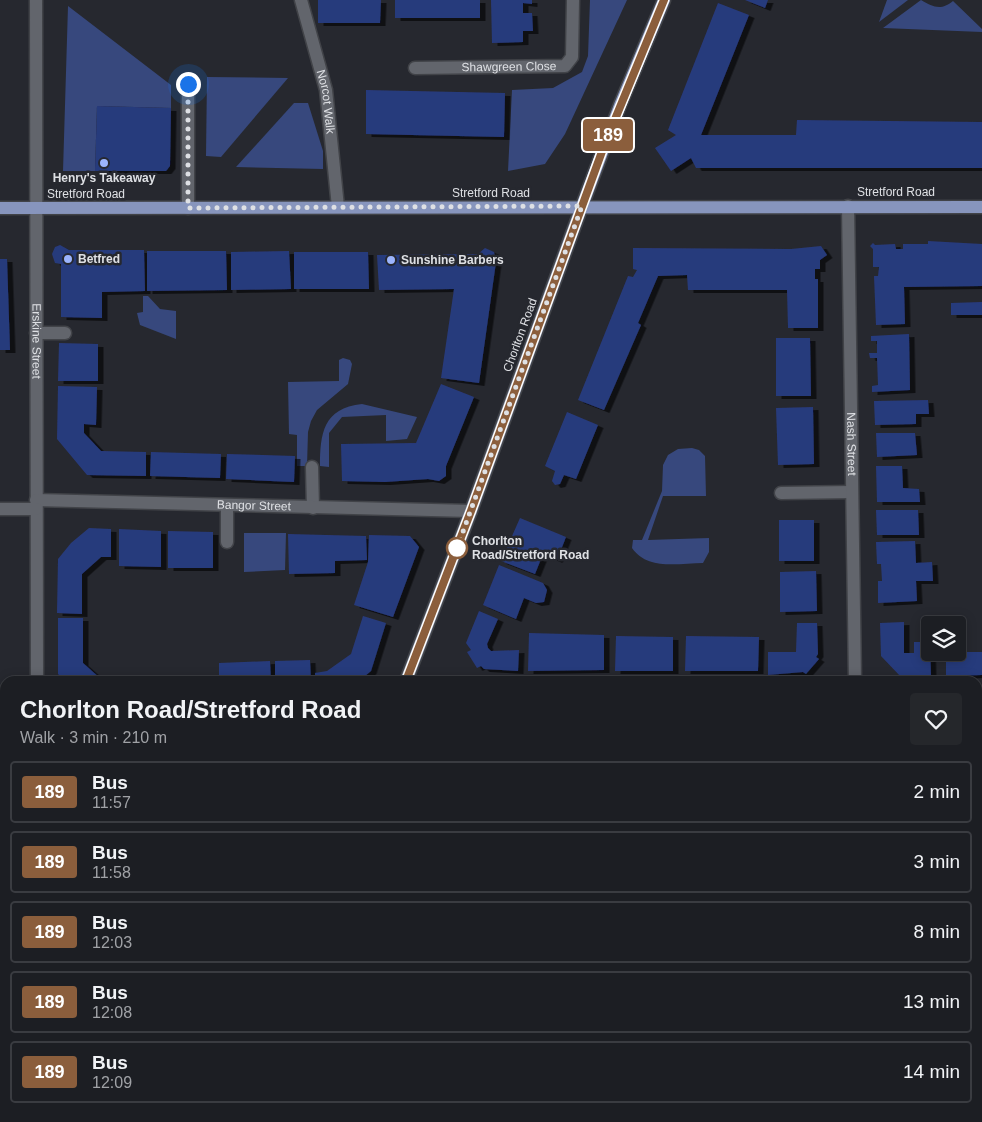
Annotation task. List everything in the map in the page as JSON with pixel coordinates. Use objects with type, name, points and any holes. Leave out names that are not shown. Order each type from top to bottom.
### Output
[{"type":"main road","name":"Chorlton Road","points":[[408,676],[471,511],[620,105],[664,0]]},
{"type":"main road","name":"Stretford Road","points":[[0,208],[982,207]]},
{"type":"street","name":"Erskine Street","points":[[36,0],[37,676]]},
{"type":"street","name":"Norcot Walk","points":[[301,0],[326,90],[338,207]]},
{"type":"street","name":"Shawgreen Close","points":[[415,68],[565,66],[572,57],[573,0]]},
{"type":"street","points":[[188,84],[188,208]]},
{"type":"street","name":"Nash Street","points":[[848,206],[851,492],[856,676]]},
{"type":"street","points":[[36,332],[64,333]]},
{"type":"street","points":[[312,467],[313,508]]},
{"type":"street","points":[[781,493],[851,492]]},
{"type":"street","name":"Bangor Street","points":[[0,509],[36,505],[227,506],[471,511]]},
{"type":"street","points":[[227,506],[227,542]]},
{"type":"shaded area","points":[[590,0],[627,0],[565,134],[545,164],[508,171],[512,90],[553,88],[582,72],[588,56]]},
{"type":"shaded area","points":[[887,0],[908,0],[879,22]]},
{"type":"shaded area","points":[[921,0],[937,7],[945,6],[953,1],[982,29],[982,32],[883,28]]},
{"type":"shaded area","points":[[68,6],[171,85],[171,108],[97,106],[95,171],[63,171]]},
{"type":"shaded area","points":[[207,77],[288,78],[221,157],[206,156]]},
{"type":"shaded area","points":[[294,103],[308,103],[323,151],[323,169],[236,167]]},
{"type":"shaded area","points":[[143,296],[148,296],[160,309],[176,311],[176,339],[140,325],[137,313],[143,312]]},
{"type":"shaded area","points":[[343,358],[350,360],[352,364],[348,384],[317,410],[308,432],[307,466],[297,466],[297,435],[289,434],[288,382],[339,381],[339,360]]},
{"type":"shaded area","points":[[362,404],[417,417],[407,439],[386,441],[386,415],[342,417],[329,433],[329,467],[320,466],[321,443],[326,424],[339,411],[349,406]]},
{"type":"shaded area","points":[[692,448],[699,450],[705,456],[706,496],[663,496],[648,540],[709,538],[709,552],[703,563],[664,564],[646,560],[632,548],[633,540],[642,540],[662,491],[663,465],[668,455],[678,449]]},
{"type":"shaded area","points":[[244,533],[286,533],[285,570],[244,572]]},
{"type":"building","points":[[318,0],[381,0],[380,23],[318,23]]},
{"type":"building","points":[[395,0],[480,0],[480,18],[395,18]]},
{"type":"building","points":[[491,0],[532,0],[532,4],[523,3],[523,13],[532,13],[533,31],[523,31],[523,42],[492,43]]},
{"type":"building","points":[[745,0],[768,0],[765,8]]},
{"type":"building","points":[[718,3],[749,15],[701,135],[796,135],[797,120],[982,122],[982,168],[696,168],[691,158],[671,171],[655,148],[676,135],[668,130]]},
{"type":"building","points":[[366,90],[505,93],[504,137],[366,134]]},
{"type":"building","points":[[97,106],[171,108],[170,166],[166,171],[95,171]]},
{"type":"building","points":[[928,241],[982,244],[982,286],[904,287],[905,324],[876,325],[874,276],[878,276],[879,267],[873,267],[873,249],[870,246],[873,243],[875,245],[895,244],[896,249],[903,249],[903,244],[928,244]]},
{"type":"building","points":[[60,245],[69,250],[144,250],[145,291],[102,292],[102,318],[61,317],[61,264],[55,263],[52,254],[55,247]]},
{"type":"building","points":[[821,246],[827,255],[820,260],[820,269],[815,269],[815,279],[818,279],[818,328],[788,328],[787,290],[688,290],[687,275],[658,276],[638,323],[641,325],[604,410],[578,400],[628,276],[633,277],[637,270],[633,269],[633,248],[791,249]]},
{"type":"building","points":[[485,248],[494,252],[496,262],[479,383],[441,378],[454,289],[379,290],[377,255],[478,254]]},
{"type":"building","points":[[147,251],[226,251],[227,290],[147,291]]},
{"type":"building","points":[[289,251],[291,289],[231,290],[231,252]]},
{"type":"building","points":[[294,252],[368,252],[369,289],[294,289]]},
{"type":"building","points":[[0,259],[7,259],[10,350],[0,350]]},
{"type":"building","points":[[982,302],[982,315],[951,315],[951,303]]},
{"type":"building","points":[[909,334],[910,390],[872,392],[872,386],[878,385],[877,358],[870,358],[869,353],[877,353],[877,341],[871,341],[871,336]]},
{"type":"building","points":[[776,338],[810,338],[811,396],[776,396]]},
{"type":"building","points":[[59,343],[98,344],[98,381],[58,381]]},
{"type":"building","points":[[441,384],[474,397],[446,466],[446,476],[439,481],[428,479],[385,482],[342,481],[341,444],[416,443]]},
{"type":"building","points":[[58,386],[97,387],[96,425],[84,424],[84,433],[101,451],[146,452],[146,476],[87,475],[57,439]]},
{"type":"building","points":[[928,400],[929,414],[916,414],[916,424],[875,425],[874,401]]},
{"type":"building","points":[[813,407],[814,464],[778,465],[776,408]]},
{"type":"building","points":[[567,412],[598,425],[576,479],[564,475],[560,484],[555,485],[552,481],[555,471],[545,466]]},
{"type":"building","points":[[876,433],[915,433],[917,455],[877,457]]},
{"type":"building","points":[[151,452],[221,454],[220,478],[150,476]]},
{"type":"building","points":[[227,454],[295,456],[294,482],[226,479]]},
{"type":"building","points":[[876,466],[902,466],[903,488],[919,489],[920,502],[877,502]]},
{"type":"building","points":[[876,510],[918,510],[919,535],[877,535]]},
{"type":"building","points":[[520,518],[566,537],[557,560],[543,554],[535,574],[501,561]]},
{"type":"building","points":[[779,520],[814,520],[814,561],[779,561]]},
{"type":"building","points":[[89,528],[111,529],[111,557],[101,557],[82,574],[82,614],[57,613],[58,559],[71,543]]},
{"type":"building","points":[[119,529],[161,531],[161,567],[119,566]]},
{"type":"building","points":[[168,531],[213,532],[213,568],[168,568]]},
{"type":"building","points":[[288,534],[366,536],[367,560],[335,561],[335,573],[289,574]]},
{"type":"building","points":[[369,535],[410,536],[419,547],[393,617],[354,605],[368,562]]},
{"type":"building","points":[[915,541],[916,563],[932,562],[933,581],[916,581],[917,601],[878,603],[878,581],[882,581],[881,564],[877,564],[876,542]]},
{"type":"building","points":[[499,565],[543,583],[547,590],[544,602],[536,603],[524,598],[516,619],[483,605]]},
{"type":"building","points":[[816,571],[817,611],[780,612],[780,572]]},
{"type":"building","points":[[479,611],[498,619],[487,644],[488,648],[491,651],[519,650],[518,671],[484,669],[481,666],[477,668],[467,652],[471,650],[466,643]]},
{"type":"building","points":[[363,616],[386,623],[371,671],[365,676],[315,676],[315,673],[327,671],[351,654]]},
{"type":"building","points":[[58,618],[83,618],[83,663],[98,676],[60,676],[58,674]]},
{"type":"building","points":[[904,622],[904,653],[914,653],[914,642],[921,642],[921,661],[931,661],[931,676],[900,676],[881,656],[880,623]]},
{"type":"building","points":[[797,623],[817,623],[818,654],[816,657],[819,659],[806,674],[803,672],[768,675],[768,652],[796,652]]},
{"type":"building","points":[[529,633],[604,635],[604,670],[528,671]]},
{"type":"building","points":[[616,636],[673,637],[673,671],[615,671]]},
{"type":"building","points":[[686,636],[759,637],[758,671],[685,671]]},
{"type":"building","points":[[966,652],[982,652],[982,675],[946,676],[946,661],[966,661]]},
{"type":"building","points":[[310,660],[311,676],[275,676],[275,661]]},
{"type":"building","points":[[270,661],[271,676],[219,676],[219,663]]},
{"type":"bus line","name":"189","points":[[408,676],[471,511],[604,146],[664,0]]},
{"type":"place","name":"Henry's Takeaway","points":[[104,163]]},
{"type":"place","name":"Betfred","points":[[68,259]]},
{"type":"place","name":"Sunshine Barbers","points":[[391,260]]},
{"type":"place","name":"Chorlton Road/Stretford Road","points":[[457,548]]},
{"type":"route","points":[[188,84],[188,208],[582,206],[457,548]]}]
